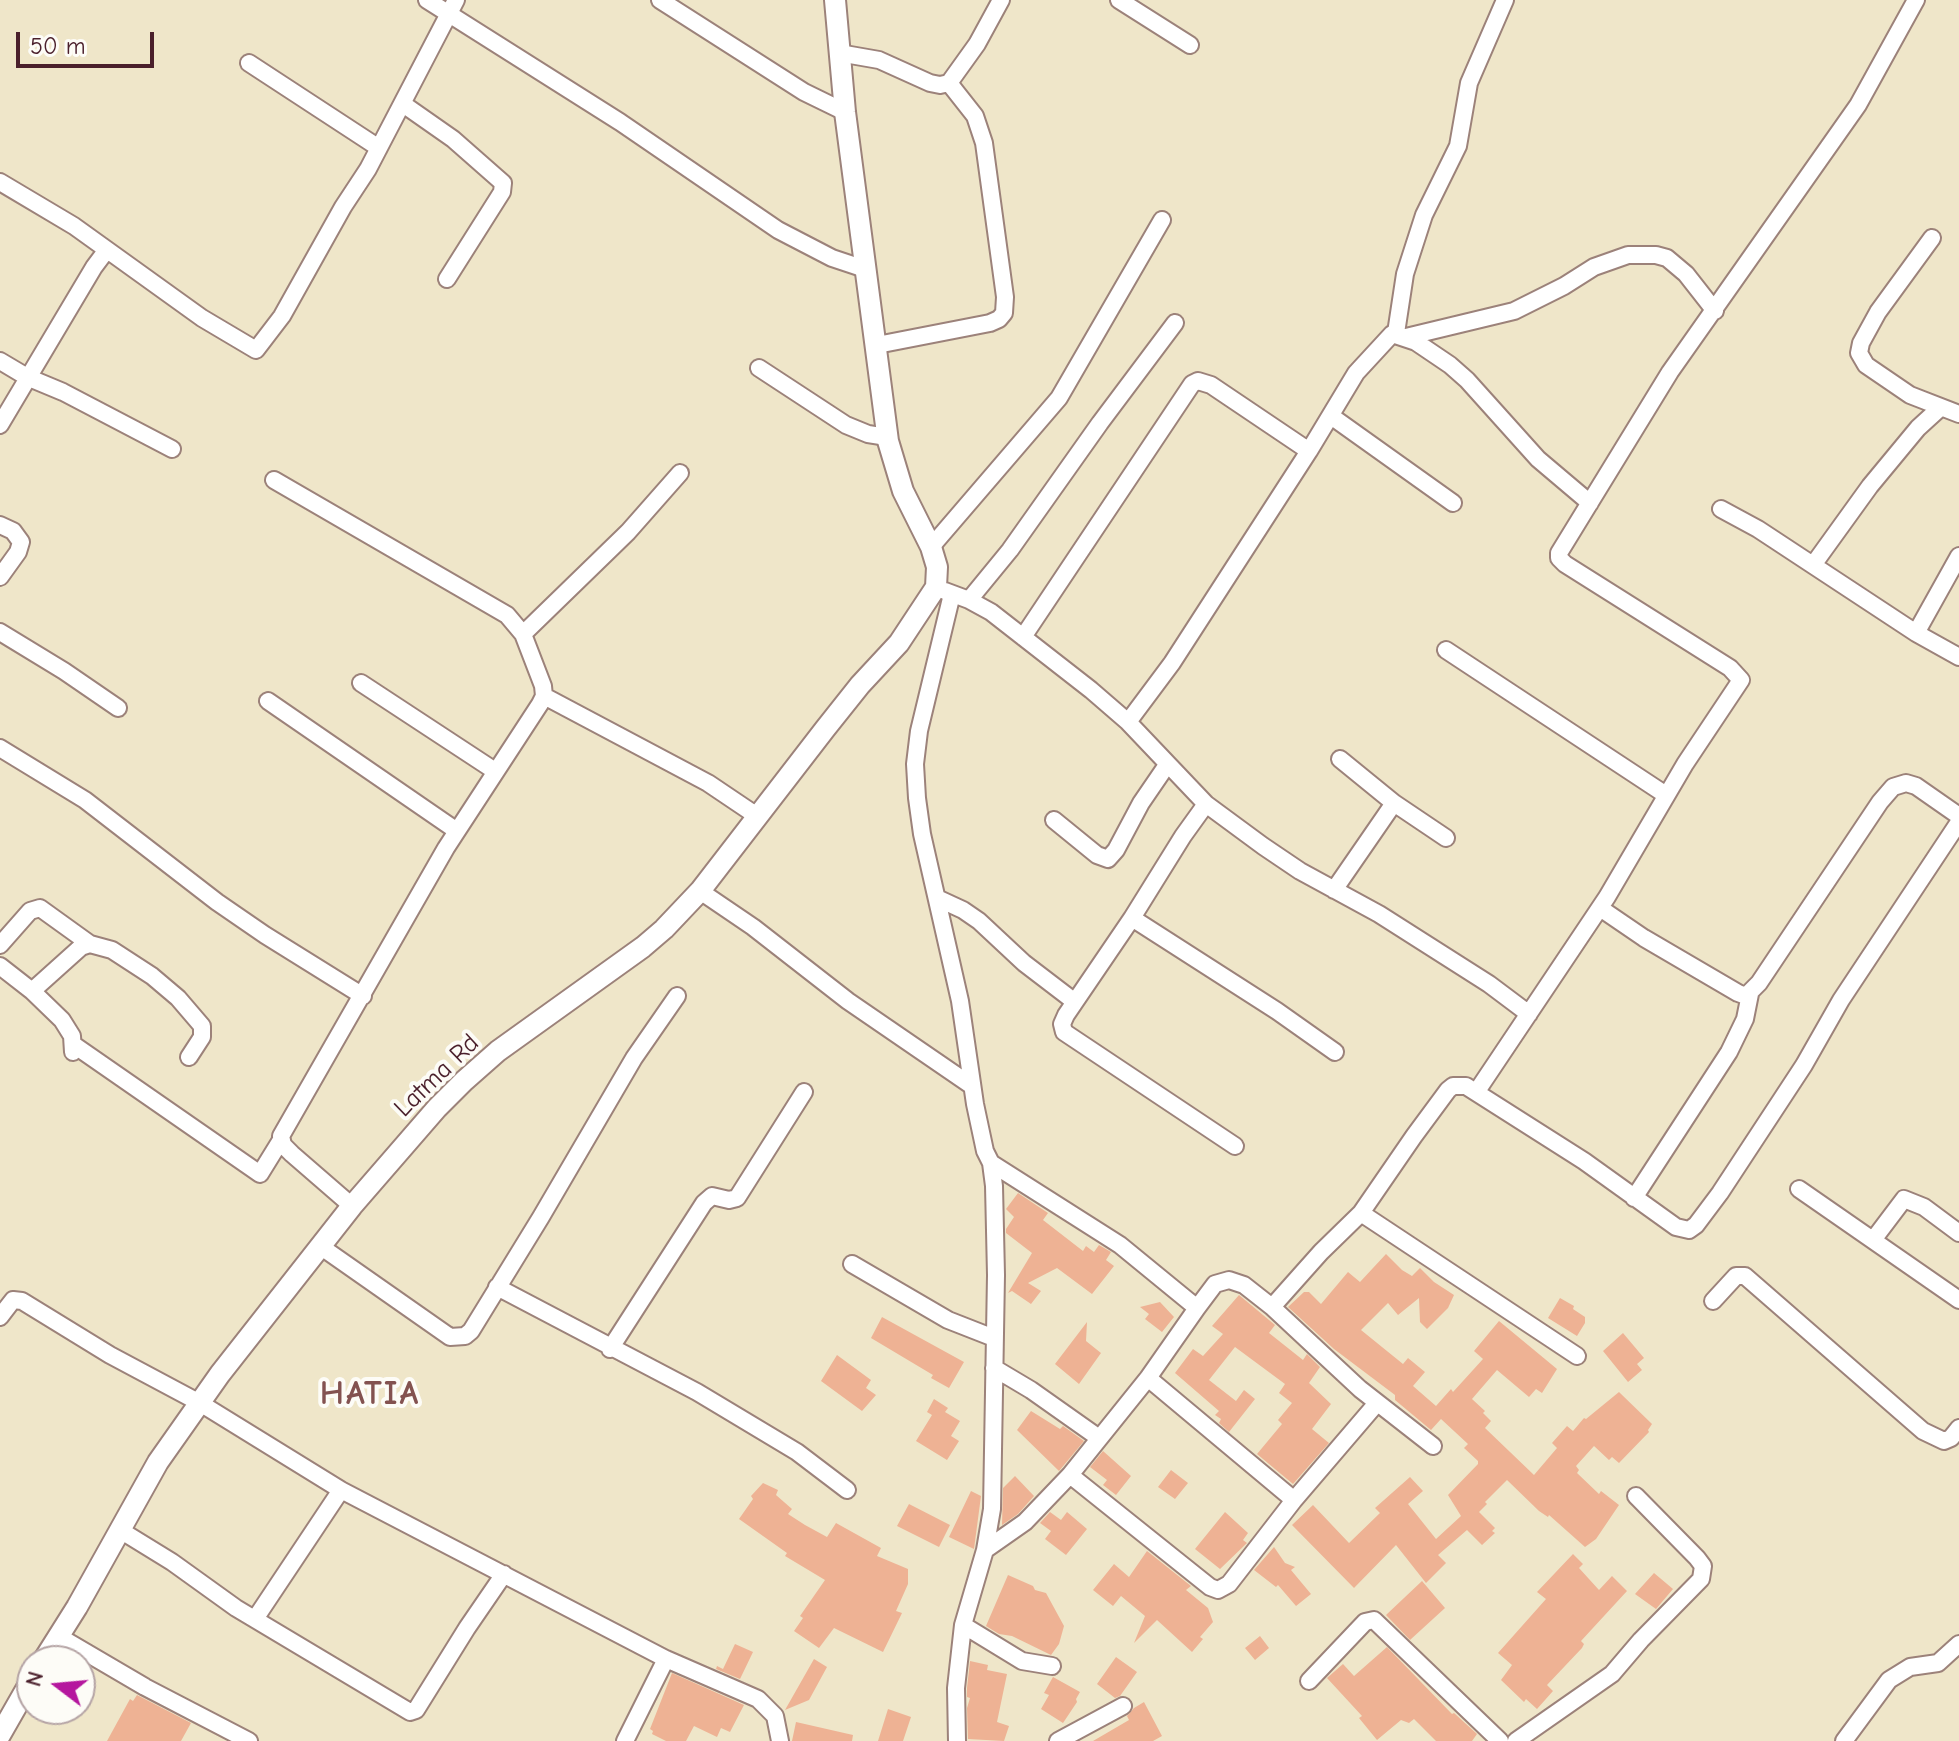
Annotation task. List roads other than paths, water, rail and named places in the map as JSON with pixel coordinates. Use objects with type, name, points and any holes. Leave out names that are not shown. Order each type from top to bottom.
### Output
[{"type":"street","points":[[427,0],[452,6],[778,230],[832,258],[865,269]]},
{"type":"street","points":[[660,0],[783,79],[845,112]]},
{"type":"street","points":[[835,0],[845,112],[887,437],[903,491],[931,547],[944,590],[915,764],[922,834],[960,1001],[985,1151],[991,1163],[996,1260],[992,1509],[985,1550],[963,1625],[956,1688],[957,1741]]},
{"type":"street","points":[[839,53],[879,60],[930,83],[949,83],[977,44],[1001,0]]},
{"type":"street","points":[[1119,0],[1190,45]]},
{"type":"street","points":[[1401,335],[1405,274],[1424,215],[1458,146],[1469,83],[1505,0]]},
{"type":"street","points":[[1477,1091],[1600,908],[1666,795],[1741,680],[1735,671],[1722,662],[1560,560],[1561,549],[1670,372],[1858,105],[1916,0]]},
{"type":"street","points":[[0,182],[74,226],[202,318],[256,350],[282,316],[379,148],[452,6]]},
{"type":"street","points":[[249,63],[379,148]]},
{"type":"street","points":[[877,345],[990,323],[1004,313],[1005,297],[984,143],[975,116],[949,83]]},
{"type":"street","points":[[403,104],[453,139],[503,183],[502,192],[447,279]]},
{"type":"street","points":[[931,547],[1059,398],[1162,220]]},
{"type":"street","points":[[1932,238],[1878,312],[1859,353],[1866,365],[1910,395],[1959,414]]},
{"type":"street","points":[[0,425],[106,251]]},
{"type":"street","points":[[1128,722],[1172,663],[1356,373],[1388,336],[1467,324],[1514,311],[1594,267],[1628,255],[1667,258],[1686,274],[1715,311]]},
{"type":"street","points":[[969,600],[1010,550],[1175,323]]},
{"type":"street","points":[[1401,335],[1450,365],[1467,380],[1538,459],[1590,503]]},
{"type":"street","points":[[0,361],[172,449]]},
{"type":"street","points":[[759,368],[846,425],[868,434],[887,437]]},
{"type":"street","points":[[1023,637],[1192,384],[1198,381],[1211,385],[1309,451]]},
{"type":"street","points":[[1813,565],[1870,486],[1918,428],[1941,407]]},
{"type":"street","points":[[1331,416],[1453,503]]},
{"type":"street","points":[[523,634],[628,532],[680,473]]},
{"type":"street","points":[[0,966],[62,1020],[73,1048],[260,1174],[457,831],[544,696],[542,679],[523,634],[507,615],[274,480]]},
{"type":"street","points":[[1721,509],[1959,657]]},
{"type":"street","points":[[0,525],[19,536],[21,542],[18,552],[0,577]]},
{"type":"street","points":[[1916,633],[1959,556]]},
{"type":"street","points":[[944,590],[969,600],[1023,637],[1128,722],[1206,804],[1263,846],[1379,914],[1489,984],[1529,1014]]},
{"type":"street","name":"Latma Rd","points":[[53,1645],[158,1462],[220,1374],[352,1206],[464,1081],[498,1051],[664,929],[700,891],[860,685],[944,590]]},
{"type":"street","points":[[0,632],[118,708]]},
{"type":"street","points":[[1446,650],[1666,795]]},
{"type":"street","points":[[361,683],[495,771]]},
{"type":"street","points":[[544,696],[708,783],[757,816]]},
{"type":"street","points":[[268,701],[457,831]]},
{"type":"street","points":[[0,748],[85,800],[217,902],[363,996]]},
{"type":"street","points":[[1340,759],[1394,803],[1446,838]]},
{"type":"street","points":[[1054,820],[1087,849],[1108,859],[1167,765]]},
{"type":"street","points":[[1272,1307],[1361,1213],[1448,1090],[1458,1085],[1477,1091],[1584,1161],[1634,1198],[1676,1227],[1683,1230],[1696,1225],[1795,1077],[1848,989],[1959,819],[1916,786],[1906,783],[1893,787],[1880,802],[1750,994],[1745,1019],[1729,1052],[1634,1198]]},
{"type":"street","points":[[1334,890],[1394,803]]},
{"type":"street","points":[[1206,804],[1062,1024],[1064,1032],[1071,1038],[1235,1146]]},
{"type":"street","points":[[700,891],[753,927],[848,1001],[972,1086]]},
{"type":"street","points":[[937,898],[979,921],[1024,963],[1075,1002]]},
{"type":"street","points":[[0,945],[30,911],[40,908],[90,944],[124,956],[178,998],[204,1031],[189,1057]]},
{"type":"street","points":[[1600,908],[1738,993],[1750,994]]},
{"type":"street","points":[[1132,918],[1335,1052]]},
{"type":"street","points":[[32,991],[69,955],[90,944]]},
{"type":"street","points":[[320,1246],[450,1337],[458,1338],[471,1331],[634,1058],[677,996]]},
{"type":"street","points":[[610,1349],[704,1203],[712,1196],[737,1198],[804,1092]]},
{"type":"street","points":[[281,1140],[292,1154],[352,1206]]},
{"type":"street","points":[[991,1163],[1120,1245],[1197,1308]]},
{"type":"street","points":[[1799,1189],[1959,1300]]},
{"type":"street","points":[[1873,1240],[1901,1200],[1907,1198],[1959,1233]]},
{"type":"street","points":[[1361,1213],[1577,1356]]},
{"type":"street","points":[[852,1264],[948,1320],[994,1338]]},
{"type":"street","points":[[1713,1301],[1736,1276],[1745,1276],[1923,1431],[1944,1441],[1959,1428]]},
{"type":"street","points":[[985,1550],[1025,1522],[1070,1475],[1148,1378],[1215,1284],[1229,1280],[1244,1285],[1272,1307],[1377,1403],[1433,1446]]},
{"type":"street","points":[[497,1287],[610,1349],[665,1374],[797,1452],[847,1490]]},
{"type":"street","points":[[0,1317],[13,1300],[22,1301],[110,1355],[200,1403],[341,1490],[666,1659],[758,1699],[775,1716],[780,1741]]},
{"type":"street","points":[[994,1368],[1099,1438]]},
{"type":"street","points":[[1148,1378],[1294,1500]]},
{"type":"street","points":[[1070,1475],[1210,1587],[1218,1590],[1229,1584],[1294,1500],[1377,1403]]},
{"type":"street","points":[[255,1619],[341,1490]]},
{"type":"street","points":[[1516,1741],[1612,1674],[1701,1579],[1703,1566],[1697,1558],[1636,1496]]},
{"type":"street","points":[[120,1530],[255,1619],[413,1712],[504,1574]]},
{"type":"street","points":[[1309,1681],[1365,1622],[1374,1620],[1500,1741]]},
{"type":"street","points":[[963,1625],[1022,1661],[1052,1666]]},
{"type":"street","points":[[58,1636],[145,1687],[249,1741]]},
{"type":"street","points":[[1844,1741],[1889,1680],[1910,1667],[1938,1663],[1959,1644]]},
{"type":"street","points":[[625,1741],[666,1659]]},
{"type":"street","points":[[1058,1741],[1123,1706]]},
{"type":"street","points":[[0,1735],[16,1707]]},
{"type":"district","name":"HATIA","points":[[370,1394]]}]
